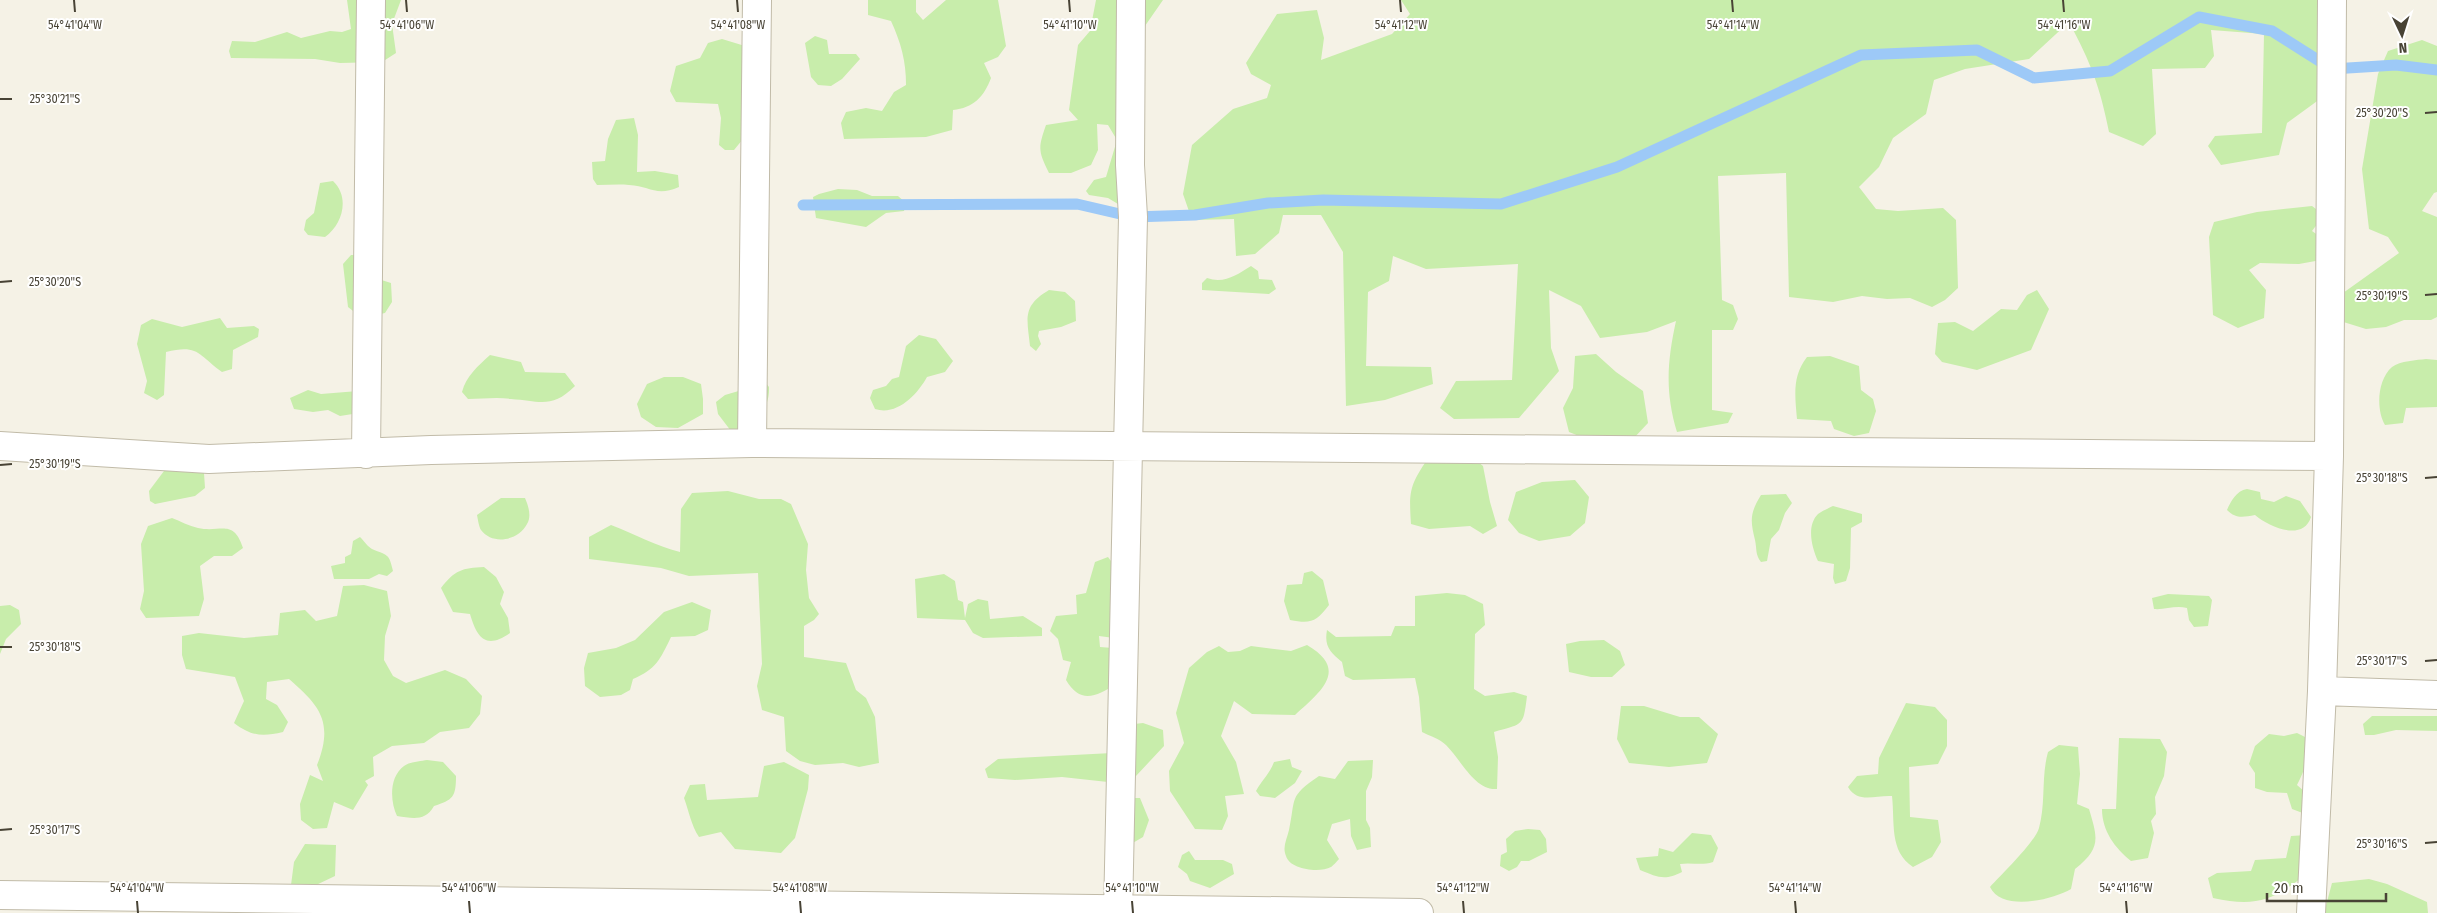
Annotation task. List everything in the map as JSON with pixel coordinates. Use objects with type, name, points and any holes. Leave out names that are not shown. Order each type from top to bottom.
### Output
[{"type":"street","points":[[366,454],[371,0]]},
{"type":"street","points":[[752,443],[757,0]]},
{"type":"street","points":[[1118,911],[1133,217],[1130,165],[1132,0]]},
{"type":"street","points":[[2311,913],[2322,691],[2329,456],[2332,0]]},
{"type":"street","points":[[0,446],[209,459],[431,450],[752,443],[2329,456]]},
{"type":"street","points":[[2322,691],[2437,695]]},
{"type":"street","points":[[0,895],[1118,911],[1419,913]]},
{"type":"green space","points":[[347,0],[401,0],[392,24],[396,53],[382,62],[340,63],[315,59],[231,58],[229,51],[232,41],[255,42],[287,32],[301,38],[330,31],[342,32],[351,29]]},
{"type":"green space","points":[[868,0],[916,0],[916,12],[923,20],[946,0],[998,0],[1006,46],[998,57],[984,63],[991,78],[981,96],[966,107],[953,110],[952,130],[926,137],[844,139],[841,123],[846,112],[866,108],[882,111],[894,92],[906,85],[902,52],[891,21],[868,15]]},
{"type":"green space","points":[[1096,0],[1163,0],[1138,36],[1139,199],[1118,204],[1108,198],[1089,195],[1086,191],[1094,180],[1106,177],[1117,140],[1108,125],[1097,124],[1098,150],[1091,165],[1071,173],[1049,173],[1040,149],[1046,125],[1078,120],[1069,110],[1078,45],[1090,31]]},
{"type":"green space","points":[[1401,0],[2317,0],[2317,10],[2329,41],[2320,99],[2287,123],[2279,155],[2221,165],[2208,146],[2215,136],[2262,133],[2264,34],[2211,30],[2214,56],[2205,68],[2152,69],[2156,134],[2143,146],[2109,132],[2094,76],[2069,22],[2029,59],[1965,69],[1934,80],[1926,114],[1893,138],[1879,167],[1859,187],[1876,209],[1898,211],[1943,208],[1956,220],[1958,288],[1945,300],[1932,307],[1910,298],[1887,299],[1862,296],[1833,302],[1789,297],[1786,173],[1718,176],[1722,300],[1733,305],[1738,319],[1733,330],[1712,330],[1712,410],[1733,413],[1728,423],[1677,432],[1669,390],[1669,364],[1676,321],[1647,332],[1600,338],[1581,306],[1549,290],[1551,348],[1559,371],[1519,418],[1454,419],[1440,408],[1456,381],[1512,380],[1518,264],[1426,269],[1393,256],[1389,281],[1368,292],[1366,366],[1431,367],[1433,384],[1385,400],[1346,406],[1343,252],[1321,215],[1283,215],[1279,233],[1255,254],[1236,256],[1234,219],[1192,220],[1183,194],[1192,145],[1233,109],[1267,98],[1271,85],[1251,74],[1246,63],[1277,14],[1317,10],[1324,38],[1321,60],[1392,34],[1410,14]]},
{"type":"green space","points":[[815,36],[827,40],[829,54],[856,54],[860,59],[842,79],[831,86],[818,85],[811,77],[805,43]]},
{"type":"green space","points":[[722,39],[745,46],[743,139],[734,150],[725,150],[719,145],[721,118],[718,104],[676,102],[670,91],[676,66],[700,58],[708,43]]},
{"type":"green space","points":[[2422,40],[2437,46],[2437,192],[2434,193],[2422,211],[2437,217],[2437,317],[2431,320],[2404,320],[2386,327],[2366,329],[2337,320],[2343,293],[2399,253],[2388,237],[2369,229],[2362,169],[2378,74],[2388,51]]},
{"type":"green space","points":[[634,118],[638,135],[637,172],[655,171],[678,175],[679,187],[659,191],[629,185],[597,185],[593,179],[592,162],[605,161],[608,139],[616,120]]},
{"type":"green space","points":[[333,181],[338,187],[343,202],[340,218],[331,232],[325,237],[308,235],[304,230],[306,220],[314,213],[320,183]]},
{"type":"green space","points":[[838,189],[857,190],[872,196],[898,196],[906,203],[904,211],[886,213],[866,227],[816,218],[813,197]]},
{"type":"green space","points":[[2312,206],[2324,215],[2312,231],[2332,245],[2321,260],[2299,264],[2260,263],[2249,270],[2266,290],[2264,318],[2238,328],[2213,315],[2209,237],[2214,222],[2257,212]]},
{"type":"green space","points":[[351,255],[363,255],[372,277],[391,283],[392,302],[385,313],[362,318],[348,307],[343,264]]},
{"type":"green space","points":[[1251,266],[1258,271],[1259,279],[1272,280],[1276,289],[1269,294],[1202,290],[1202,283],[1207,278],[1213,280],[1225,279]]},
{"type":"green space","points":[[1049,290],[1065,292],[1075,301],[1076,321],[1061,327],[1039,331],[1038,336],[1041,344],[1036,351],[1030,346],[1028,314],[1034,302]]},
{"type":"green space","points":[[2037,290],[2049,309],[2031,350],[1977,370],[1942,362],[1935,354],[1938,323],[1955,322],[1973,331],[2001,309],[2017,310],[2027,295]]},
{"type":"green space","points":[[220,318],[227,328],[254,326],[259,329],[258,337],[233,350],[232,369],[222,372],[192,350],[185,349],[166,352],[164,395],[157,400],[144,393],[147,381],[137,344],[141,325],[152,319],[182,327]]},
{"type":"green space","points":[[919,335],[936,339],[953,361],[945,372],[927,377],[918,391],[898,407],[883,410],[875,409],[870,398],[873,390],[886,386],[892,379],[899,377],[906,346]]},
{"type":"green space","points":[[1596,354],[1616,372],[1643,391],[1648,423],[1633,439],[1589,440],[1569,432],[1563,408],[1573,388],[1575,356]]},
{"type":"green space","points":[[490,355],[521,362],[525,372],[565,373],[575,386],[559,398],[545,402],[500,398],[468,399],[462,392],[466,381]]},
{"type":"green space","points":[[1830,356],[1859,366],[1861,390],[1873,399],[1876,411],[1869,433],[1854,436],[1834,429],[1831,421],[1797,419],[1796,386],[1802,364],[1807,357]]},
{"type":"green space","points":[[2426,359],[2437,360],[2437,407],[2406,408],[2403,423],[2385,425],[2379,403],[2383,379],[2392,367],[2399,363]]},
{"type":"green space","points":[[664,377],[683,377],[701,384],[703,414],[678,428],[656,427],[641,417],[637,404],[647,384]]},
{"type":"green space","points":[[762,378],[769,387],[769,396],[763,410],[759,416],[747,425],[731,431],[718,414],[716,402],[725,395],[742,390]]},
{"type":"green space","points":[[308,390],[321,394],[358,391],[359,413],[340,416],[328,410],[313,412],[294,409],[290,398]]},
{"type":"green space","points":[[1467,453],[1483,466],[1497,526],[1483,534],[1470,526],[1429,529],[1411,524],[1410,497],[1417,477],[1427,460]]},
{"type":"green space","points":[[181,469],[204,473],[205,488],[195,496],[155,504],[150,501],[149,491],[164,471]]},
{"type":"green space","points":[[1575,480],[1589,497],[1585,523],[1570,536],[1539,541],[1519,533],[1508,520],[1516,492],[1542,482]]},
{"type":"green space","points":[[2247,489],[2260,492],[2261,499],[2274,502],[2286,496],[2300,501],[2311,517],[2307,525],[2293,531],[2285,530],[2261,520],[2255,515],[2243,517],[2233,515],[2227,510],[2230,503],[2237,494]]},
{"type":"green space","points":[[728,491],[759,499],[781,499],[791,504],[808,544],[806,570],[809,598],[819,614],[814,620],[804,626],[804,657],[846,663],[856,690],[866,698],[875,717],[879,763],[859,767],[843,763],[815,765],[800,761],[786,751],[784,717],[762,710],[757,686],[762,664],[758,573],[689,576],[661,568],[589,559],[589,537],[611,525],[680,552],[681,509],[692,493]]},
{"type":"green space","points":[[1786,494],[1792,503],[1785,513],[1779,530],[1771,539],[1767,561],[1761,562],[1757,554],[1752,527],[1755,507],[1761,495]]},
{"type":"green space","points":[[501,498],[525,498],[529,514],[527,524],[523,530],[506,539],[492,538],[486,535],[481,530],[477,515]]},
{"type":"green space","points":[[1833,506],[1862,514],[1862,522],[1851,528],[1850,568],[1846,581],[1835,584],[1833,578],[1834,564],[1818,561],[1811,537],[1814,519],[1818,514]]},
{"type":"green space","points":[[172,518],[198,528],[230,530],[235,533],[243,548],[232,556],[214,556],[200,566],[204,599],[199,616],[146,618],[140,609],[144,591],[141,544],[148,526]]},
{"type":"green space","points":[[360,537],[370,548],[385,554],[389,558],[393,571],[387,576],[379,574],[369,579],[334,579],[331,566],[345,563],[345,557],[351,554],[353,541]]},
{"type":"green space","points":[[1108,557],[1117,569],[1114,638],[1099,636],[1100,647],[1113,648],[1116,684],[1102,692],[1089,696],[1077,693],[1066,680],[1071,662],[1063,660],[1058,639],[1050,631],[1056,616],[1077,614],[1076,595],[1086,593],[1095,562]]},
{"type":"green space","points":[[484,567],[496,577],[504,592],[500,604],[508,618],[510,633],[495,641],[489,641],[479,635],[470,614],[453,612],[441,588],[451,577],[464,569]]},
{"type":"green space","points":[[1312,571],[1323,580],[1329,605],[1320,615],[1312,620],[1303,622],[1290,620],[1284,601],[1287,585],[1302,584],[1304,573]]},
{"type":"green space","points":[[944,574],[955,581],[958,600],[963,602],[965,618],[968,604],[978,599],[988,601],[990,619],[1023,616],[1042,628],[1042,636],[983,638],[973,633],[965,620],[917,618],[915,579]]},
{"type":"green space","points":[[364,585],[387,591],[391,616],[385,636],[384,660],[393,676],[406,683],[445,670],[466,679],[482,696],[480,714],[469,728],[440,732],[424,743],[392,746],[373,757],[374,776],[365,781],[368,785],[353,810],[334,802],[327,828],[313,829],[301,820],[300,804],[310,775],[323,781],[317,765],[322,750],[324,726],[316,707],[289,679],[267,682],[266,699],[277,705],[288,722],[283,732],[276,734],[263,735],[246,731],[234,723],[244,701],[235,677],[186,669],[182,655],[182,636],[199,633],[244,638],[278,635],[280,613],[305,610],[316,621],[337,616],[343,586]]},
{"type":"green space","points":[[1447,593],[1465,595],[1483,604],[1485,625],[1475,634],[1474,689],[1485,696],[1514,692],[1527,696],[1524,714],[1520,723],[1494,732],[1498,757],[1497,789],[1489,788],[1475,780],[1446,745],[1422,732],[1419,697],[1415,678],[1353,680],[1345,676],[1342,662],[1331,652],[1327,645],[1327,630],[1336,637],[1391,636],[1395,626],[1415,626],[1415,596]]},
{"type":"green space","points":[[2168,594],[2209,596],[2212,600],[2208,626],[2194,627],[2189,620],[2187,608],[2154,609],[2152,598]]},
{"type":"green space","points":[[692,602],[711,610],[708,630],[695,636],[671,637],[656,663],[633,679],[630,690],[621,695],[600,697],[585,686],[584,668],[588,653],[616,648],[635,640],[664,612]]},
{"type":"green space","points":[[10,605],[19,610],[21,624],[6,639],[0,654],[0,606]]},
{"type":"green space","points":[[1604,640],[1620,651],[1625,665],[1612,677],[1591,677],[1569,672],[1566,644],[1580,641]]},
{"type":"green space","points":[[1307,645],[1320,654],[1327,663],[1329,672],[1326,681],[1313,698],[1295,715],[1252,714],[1234,701],[1221,736],[1236,762],[1244,794],[1225,796],[1228,816],[1222,830],[1195,829],[1170,791],[1169,771],[1184,743],[1176,713],[1189,668],[1207,652],[1219,646],[1228,652],[1240,651],[1251,646],[1291,651]]},
{"type":"green space","points":[[1906,703],[1935,707],[1947,720],[1947,746],[1938,764],[1909,767],[1910,817],[1938,820],[1941,842],[1932,857],[1913,867],[1905,860],[1897,845],[1892,796],[1862,797],[1852,792],[1848,787],[1857,776],[1878,774],[1879,758]]},
{"type":"green space","points":[[1621,706],[1644,706],[1680,717],[1699,717],[1718,734],[1707,763],[1669,767],[1629,763],[1617,739]]},
{"type":"green space","points":[[2372,716],[2437,716],[2437,731],[2396,730],[2365,735],[2363,724]]},
{"type":"green space","points":[[1143,723],[1163,730],[1164,746],[1136,776],[1117,783],[1062,777],[1015,780],[988,778],[985,769],[998,759],[1112,753],[1117,726]]},
{"type":"green space","points":[[2297,733],[2305,737],[2307,744],[2306,762],[2297,785],[2313,799],[2308,815],[2292,809],[2287,793],[2267,792],[2255,788],[2255,773],[2249,764],[2255,746],[2269,734],[2284,736]]},
{"type":"green space","points":[[2119,738],[2160,739],[2167,752],[2164,776],[2155,797],[2156,814],[2151,821],[2154,833],[2148,858],[2131,861],[2110,838],[2104,825],[2102,809],[2116,809]]},
{"type":"green space","points":[[2059,745],[2078,747],[2080,774],[2077,804],[2089,809],[2095,836],[2093,849],[2075,869],[2071,889],[2052,897],[2028,902],[2016,902],[2005,899],[1996,895],[1990,887],[2018,858],[2039,828],[2048,752]]},
{"type":"green space","points":[[1290,759],[1292,767],[1302,771],[1295,783],[1275,798],[1260,796],[1256,791],[1274,762]]},
{"type":"green space","points":[[427,760],[443,762],[456,776],[452,797],[434,806],[427,815],[422,817],[397,816],[392,796],[393,783],[396,776],[404,766]]},
{"type":"green space","points":[[1373,760],[1372,777],[1366,791],[1366,820],[1370,828],[1371,847],[1357,850],[1351,836],[1350,819],[1332,824],[1327,840],[1339,859],[1332,866],[1326,869],[1313,870],[1299,867],[1289,861],[1285,853],[1285,846],[1293,804],[1302,789],[1319,776],[1335,779],[1348,761]]},
{"type":"green space","points":[[784,762],[809,775],[808,789],[795,838],[781,853],[735,849],[721,832],[699,837],[692,823],[684,798],[690,785],[705,784],[707,800],[758,797],[764,766]]},
{"type":"green space","points":[[1130,798],[1140,798],[1149,820],[1143,837],[1131,844]]},
{"type":"green space","points":[[1540,830],[1546,839],[1547,852],[1529,861],[1521,861],[1517,867],[1509,871],[1500,866],[1501,855],[1507,852],[1506,839],[1515,831]]},
{"type":"green space","points":[[1692,833],[1711,835],[1718,848],[1713,862],[1680,864],[1682,872],[1666,877],[1656,876],[1640,870],[1636,858],[1658,856],[1659,848],[1673,852]]},
{"type":"green space","points":[[2307,835],[2309,872],[2297,882],[2275,895],[2253,902],[2213,898],[2208,878],[2217,873],[2251,871],[2255,860],[2286,858],[2291,836]]},
{"type":"green space","points":[[305,844],[336,845],[335,876],[314,886],[291,885],[294,862]]},
{"type":"green space","points":[[1189,851],[1195,860],[1223,860],[1232,864],[1234,874],[1210,888],[1190,881],[1187,874],[1178,867],[1182,855]]},
{"type":"green space","points":[[2369,879],[2387,884],[2427,902],[2428,913],[2324,913],[2332,883]]},
{"type":"waterway","points":[[803,205],[1077,204],[1133,217],[1195,215],[1268,203],[1323,200],[1501,204],[1617,167],[1861,55],[1977,50],[2034,78],[2110,71],[2199,17],[2272,31],[2332,69],[2396,65],[2437,70]]}]
